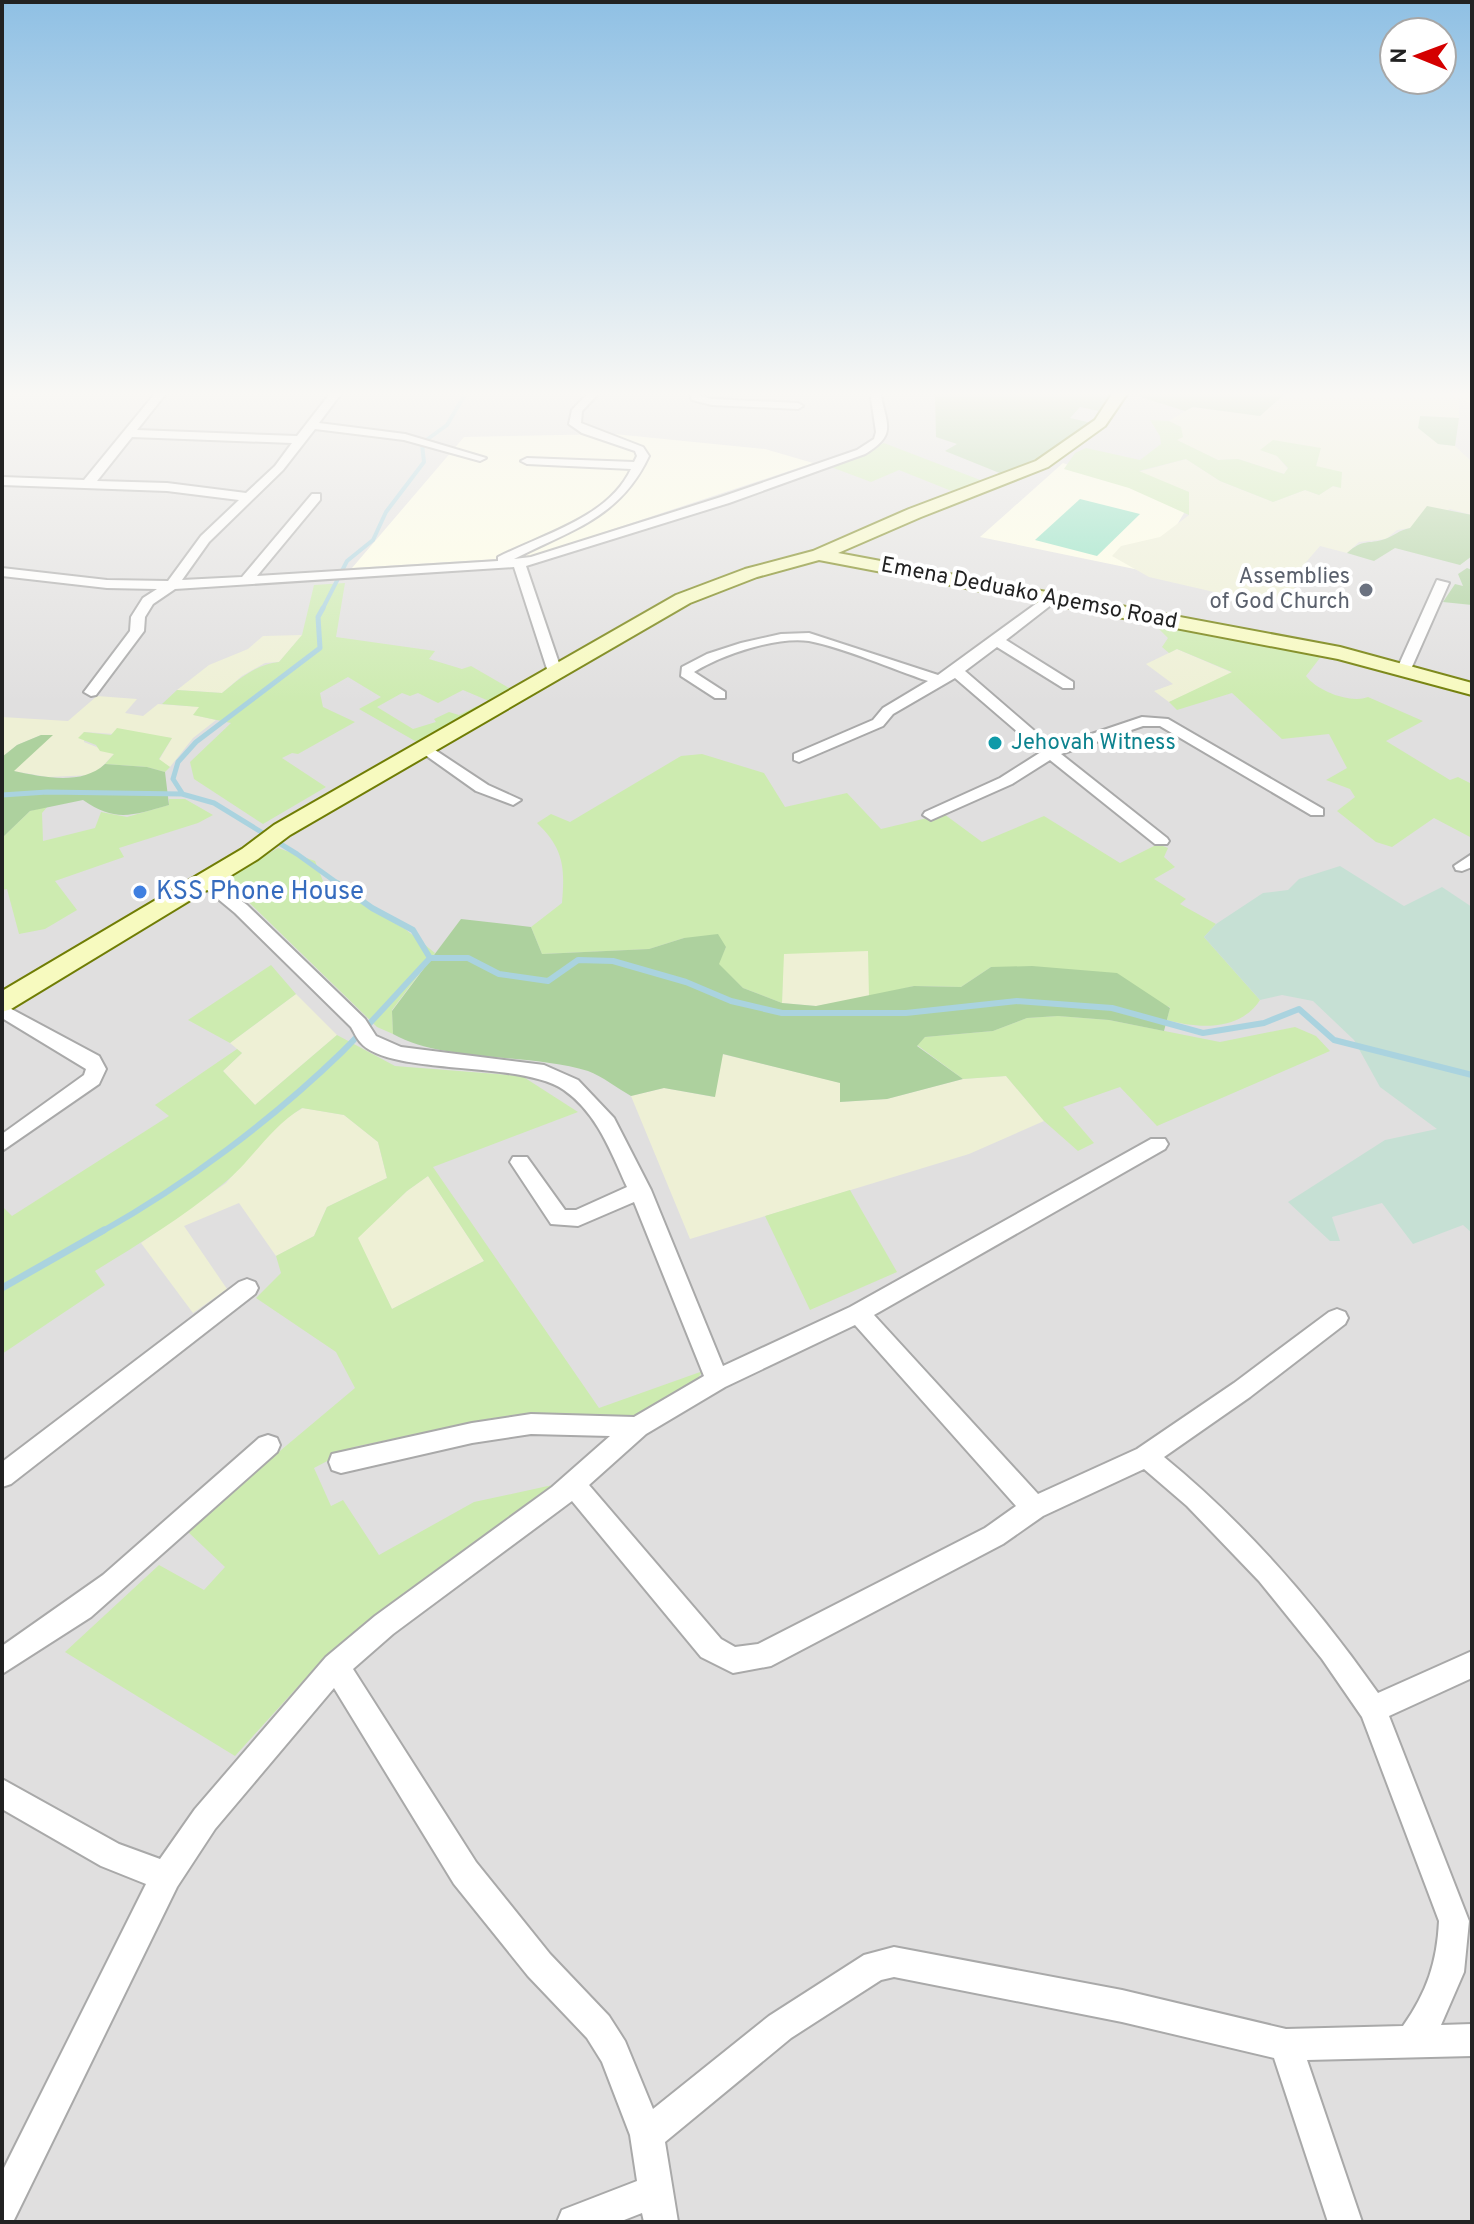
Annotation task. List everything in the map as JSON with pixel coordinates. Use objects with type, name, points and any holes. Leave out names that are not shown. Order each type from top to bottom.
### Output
[{"type":"street","points":[[229,495],[247,497]]},
{"type":"street","points":[[91,692],[137,631],[138,617],[148,601],[172,585],[205,539],[249,495]]},
{"type":"street","points":[[492,566],[601,513],[618,495]]},
{"type":"street","points":[[2,572],[107,584],[172,585],[492,566],[519,563],[740,495]]},
{"type":"street","points":[[2,1003],[250,854],[282,830],[683,599],[751,573],[819,555],[962,495]]},
{"type":"street","points":[[245,582],[316,497]]},
{"type":"street","name":"Emena Deduako Apemso Road","points":[[819,555],[1340,653],[1472,689]]},
{"type":"street","points":[[519,563],[555,672]]},
{"type":"street","points":[[2,591],[18,574]]},
{"type":"street","points":[[1404,669],[1442,583]]},
{"type":"street","points":[[799,757],[878,723],[888,711],[956,671],[1053,598]]},
{"type":"street","points":[[720,695],[688,676],[687,670],[720,655],[787,635],[809,637],[941,681]]},
{"type":"street","points":[[996,640],[1068,685]]},
{"type":"street","points":[[956,671],[1094,790],[1161,841]]},
{"type":"street","points":[[931,815],[1006,781],[1052,752],[1142,721],[1163,722],[1317,812]]},
{"type":"street","points":[[426,749],[482,788],[513,800]]},
{"type":"street","points":[[206,880],[241,909],[364,1032],[398,1053],[544,1072],[571,1085],[604,1118],[640,1190],[717,1380]]},
{"type":"street","points":[[2,1010],[92,1061],[96,1069],[92,1079],[2,1144]]},
{"type":"street","points":[[2,2208],[166,1876],[205,1819],[336,1666],[384,1625],[573,1484],[637,1427],[717,1380],[858,1313],[1158,1144]]},
{"type":"street","points":[[520,1162],[559,1218],[578,1218],[640,1190]]},
{"type":"street","points":[[2,1476],[247,1288]]},
{"type":"street","points":[[858,1313],[1034,1508]]},
{"type":"street","points":[[573,1484],[711,1648],[733,1660],[761,1657],[994,1536],[1034,1508],[1146,1456],[1242,1390],[1337,1318]]},
{"type":"street","points":[[341,1462],[472,1433],[531,1424],[637,1427]]},
{"type":"street","points":[[2,1661],[82,1608],[112,1584],[268,1445]]},
{"type":"street","points":[[1146,1456],[1196,1498],[1268,1573],[1332,1650],[1373,1709],[1463,1932],[1453,1953],[1448,1981],[1432,2014],[1411,2042]]},
{"type":"street","points":[[1373,1709],[1472,1664]]},
{"type":"street","points":[[336,1666],[465,1873],[539,1965],[598,2027],[624,2073],[647,2135],[658,2207],[574,2222]]},
{"type":"street","points":[[2,1793],[111,1856],[166,1876]]},
{"type":"street","points":[[647,2135],[780,2027],[875,1966],[894,1962],[1122,2006],[1286,2045],[1472,2040]]},
{"type":"street","points":[[1286,2045],[1345,2222]]},
{"type":"shaded area","points":[[2,495],[1472,495],[1472,2222],[2,2222]]},
{"type":"shaded area","points":[[415,495],[717,495],[529,557],[352,568]]},
{"type":"shaded area","points":[[1027,495],[1151,495],[1187,508],[1149,572],[980,537]]},
{"type":"shaded area","points":[[1189,495],[1255,495],[1273,502],[1292,495],[1471,495],[1472,515],[1450,509],[1410,528],[1397,530],[1386,539],[1359,542],[1347,553],[1320,546],[1300,569],[1289,605],[1149,577],[1112,556],[1121,546],[1160,537],[1189,515]]},
{"type":"shaded area","points":[[302,635],[279,662],[265,663],[242,676],[222,693],[177,690],[209,665],[248,649],[263,636]]},
{"type":"shaded area","points":[[1177,649],[1233,673],[1169,702],[1154,691],[1173,684],[1146,664]]},
{"type":"shaded area","points":[[97,696],[137,699],[125,713],[143,716],[158,704],[201,707],[194,715],[216,720],[193,738],[170,767],[159,760],[172,738],[85,732],[84,742],[114,754],[94,775],[48,777],[13,771],[52,735],[41,735],[17,745],[2,757],[2,717],[68,721]]},
{"type":"shaded area","points":[[1340,866],[1404,906],[1442,887],[1472,907],[1472,1233],[1463,1225],[1413,1244],[1382,1203],[1332,1217],[1340,1241],[1330,1241],[1288,1202],[1385,1140],[1437,1129],[1380,1087],[1354,1040],[1313,1001],[1282,995],[1260,1000],[1204,937],[1216,924],[1263,893],[1288,890],[1299,879]]},
{"type":"shaded area","points":[[869,951],[869,997],[816,1006],[782,1003],[783,954]]},
{"type":"shaded area","points":[[296,994],[337,1035],[255,1105],[223,1071],[242,1053],[230,1043]]},
{"type":"shaded area","points":[[722,1054],[841,1083],[840,1102],[887,1099],[963,1079],[1006,1076],[1044,1121],[969,1154],[690,1239],[631,1096],[664,1088],[714,1097]]},
{"type":"shaded area","points":[[303,1108],[344,1115],[378,1142],[387,1178],[327,1207],[314,1236],[276,1256],[239,1203],[184,1226],[227,1289],[193,1313],[141,1243],[226,1183],[279,1122]]},
{"type":"shaded area","points":[[428,1176],[484,1261],[392,1309],[357,1238],[407,1191]]},
{"type":"green space","points":[[1144,495],[1189,495],[1189,515]]},
{"type":"green space","points":[[1255,495],[1292,495],[1273,502]]},
{"type":"green space","points":[[1080,499],[1140,514],[1097,556],[1035,540]]},
{"type":"green space","points":[[1427,506],[1472,515],[1472,556],[1460,565],[1395,548],[1374,561],[1347,553],[1362,544],[1385,539],[1410,528]]},
{"type":"green space","points":[[1467,568],[1472,570],[1472,605],[1443,602],[1455,584],[1463,586],[1458,574]]},
{"type":"green space","points":[[345,583],[336,637],[435,651],[429,659],[462,669],[471,666],[516,692],[496,704],[463,690],[438,703],[418,693],[410,696],[402,693],[377,707],[413,729],[436,722],[434,719],[449,712],[459,715],[477,706],[487,709],[422,745],[359,709],[381,697],[348,677],[320,693],[323,707],[355,722],[298,754],[292,753],[282,758],[326,787],[263,824],[194,779],[190,762],[231,723],[193,715],[199,707],[162,704],[177,690],[222,693],[255,669],[279,662],[302,635],[314,585]]},
{"type":"green space","points":[[1125,616],[1323,654],[1306,676],[1318,687],[1353,699],[1368,697],[1423,721],[1386,741],[1450,780],[1458,777],[1472,784],[1472,838],[1434,818],[1392,847],[1376,842],[1337,811],[1355,797],[1350,789],[1326,780],[1347,768],[1329,734],[1282,739],[1232,693],[1177,710],[1169,702],[1232,672],[1177,649],[1169,653],[1162,647],[1168,638],[1158,628]]},
{"type":"green space","points":[[117,728],[172,738],[159,759],[170,767],[165,772],[147,767],[105,764],[114,754],[100,751],[96,745],[78,738],[84,732],[111,735]]},
{"type":"green space","points":[[41,735],[53,735],[14,771],[61,778],[85,775],[105,764],[147,767],[165,772],[169,805],[125,815],[105,812],[83,800],[30,811],[2,838],[2,757],[17,745]]},
{"type":"green space","points":[[702,754],[764,773],[785,807],[847,793],[881,829],[944,814],[982,842],[1044,816],[1120,863],[1158,844],[1168,848],[1164,857],[1175,867],[1154,879],[1186,899],[1180,904],[1216,924],[1204,937],[1260,1000],[1252,1010],[1230,1022],[1192,1025],[1167,1020],[1170,1007],[991,967],[961,987],[914,986],[869,997],[868,951],[784,954],[782,1003],[743,988],[718,964],[726,947],[684,938],[649,949],[542,954],[531,927],[562,903],[563,869],[553,841],[537,823],[551,814],[570,822],[681,756]]},
{"type":"green space","points":[[169,799],[185,799],[213,815],[198,823],[119,848],[124,857],[55,881],[77,910],[45,929],[19,934],[7,889],[2,890],[2,838],[30,811],[48,806],[42,813],[43,841],[95,828],[101,812],[127,817],[169,805]]},
{"type":"green space","points":[[278,848],[315,861],[323,881],[405,929],[435,953],[392,1010],[393,1034],[377,1027],[225,879]]},
{"type":"green space","points":[[461,919],[531,927],[542,954],[649,949],[684,938],[718,934],[726,947],[719,964],[743,988],[782,1003],[816,1006],[914,986],[961,987],[991,967],[1032,966],[1117,973],[1170,1008],[1164,1031],[1109,1020],[1058,1016],[1027,1018],[993,1031],[925,1037],[917,1046],[963,1079],[887,1099],[840,1102],[840,1083],[723,1054],[715,1097],[664,1088],[631,1096],[588,1071],[565,1065],[436,1049],[393,1034],[392,1011]]},
{"type":"green space","points":[[271,965],[296,994],[230,1043],[188,1020]]},
{"type":"green space","points":[[1058,1016],[1109,1020],[1220,1042],[1295,1027],[1316,1036],[1330,1051],[1157,1126],[1120,1087],[1063,1107],[1094,1143],[1078,1151],[1044,1121],[1006,1076],[963,1079],[917,1045],[925,1037],[993,1031],[1027,1018]]},
{"type":"green space","points":[[337,1035],[395,1066],[522,1076],[578,1112],[433,1167],[599,1408],[703,1371],[692,1386],[633,1422],[493,1418],[354,1447],[314,1468],[331,1506],[343,1500],[379,1555],[474,1502],[557,1484],[323,1659],[235,1756],[65,1652],[159,1565],[204,1590],[225,1567],[186,1530],[355,1388],[336,1352],[256,1298],[281,1273],[276,1256],[314,1236],[327,1207],[387,1178],[378,1142],[344,1115],[302,1108],[279,1126],[234,1175],[208,1196],[95,1271],[105,1285],[2,1354],[2,1206],[12,1216],[169,1116],[155,1105],[237,1049],[242,1053],[223,1071],[255,1105]],"holes":[[[428,1176],[484,1261],[392,1309],[358,1238],[407,1191]]]},
{"type":"green space","points":[[850,1190],[897,1272],[810,1310],[765,1216]]},
{"type":"waterway","points":[[322,610],[347,561],[373,540],[386,512],[399,495]]},
{"type":"waterway","points":[[182,793],[173,779],[178,762],[196,742],[320,648],[318,617],[323,608]]},
{"type":"waterway","points":[[2,795],[47,792],[182,794],[214,803],[297,854],[340,885]]},
{"type":"waterway","points":[[337,883],[372,908],[413,930],[430,958]]},
{"type":"waterway","points":[[101,1232],[196,1172],[287,1102],[342,1052],[430,958]]},
{"type":"waterway","points":[[430,958],[468,958],[499,974],[548,981],[578,960],[613,961],[686,982],[731,1001],[782,1013],[906,1013],[1017,1001],[1112,1008],[1203,1033],[1264,1023],[1299,1009],[1334,1040],[1472,1075]]},
{"type":"waterway","points":[[2,1288],[104,1230]]},
{"type":"place","name":"Assemblies of God Church","points":[[1366,590]]},
{"type":"place","name":"Jehovah Witness","points":[[995,743]]},
{"type":"place","name":"KSS Phone House","points":[[140,892]]}]
